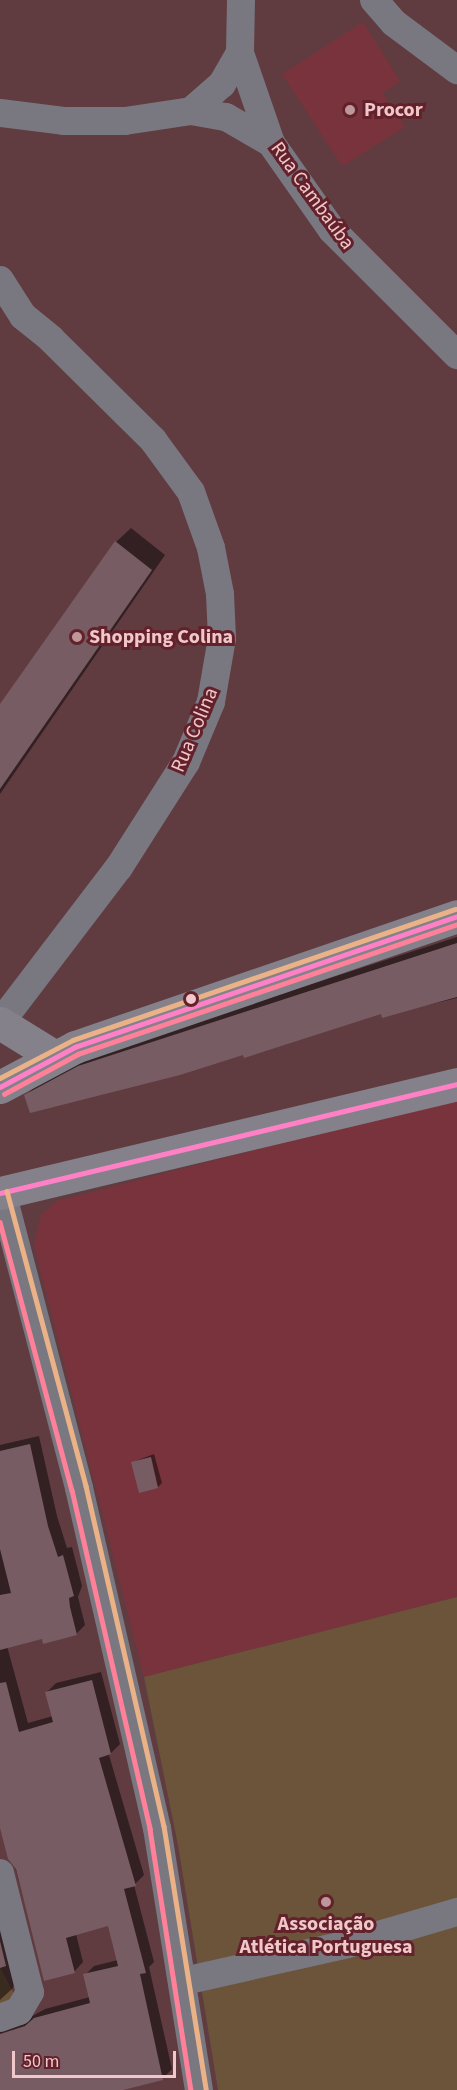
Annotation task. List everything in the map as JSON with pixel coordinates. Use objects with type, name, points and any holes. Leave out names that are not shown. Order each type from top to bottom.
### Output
[{"type":"main road","points":[[0,1087],[52,1055],[229,992],[457,916]]},
{"type":"main road","points":[[0,1023],[52,1055]]},
{"type":"main road","points":[[1,1192],[457,1084]]},
{"type":"street","points":[[374,0],[394,23],[457,70]]},
{"type":"street","name":"Rua Cambaúba","points":[[239,3],[240,53],[271,143],[332,230],[457,355]]},
{"type":"street","points":[[191,111],[222,84],[240,53]]},
{"type":"street","points":[[0,113],[64,121],[125,121],[191,111],[226,117],[271,143]]},
{"type":"street","name":"Rua Colina","points":[[0,280],[23,316],[51,339],[169,459],[191,492],[211,548],[220,594],[222,638],[211,702],[186,762],[133,826],[119,867],[0,1023]]},
{"type":"street","points":[[1,1192],[81,1500],[157,1828],[184,1981],[199,2090]]},
{"type":"street","points":[[0,1873],[28,1978],[27,2003],[19,2011],[0,2018]]},
{"type":"street","points":[[184,1981],[348,1944],[457,1912]]},
{"type":"shaded area","name":"Procor","points":[[363,22],[400,81],[383,93],[405,127],[342,166],[282,74]]},
{"type":"shaded area","points":[[457,1098],[457,1597],[144,1677],[34,1245],[41,1215],[57,1201]]},
{"type":"shaded area","name":"Associação Atlética Portuguesa","points":[[457,1597],[457,2090],[218,2090],[178,1845],[144,1677]]},
{"type":"shaded area","points":[[0,1967],[17,2000],[0,2004]]},
{"type":"building","name":"Shopping Colina","points":[[115,541],[152,570],[0,789],[0,704]]},
{"type":"building","points":[[457,943],[457,997],[382,1018],[381,1014],[244,1058],[243,1055],[180,1075],[30,1113],[24,1095],[78,1066]]},
{"type":"building","points":[[30,1444],[48,1526],[58,1557],[63,1555],[74,1596],[69,1598],[77,1635],[43,1644],[42,1639],[0,1650],[0,1595],[11,1593],[0,1549],[0,1451]]},
{"type":"building","points":[[151,1457],[158,1488],[139,1493],[131,1462]]},
{"type":"building","points":[[92,1680],[111,1754],[99,1758],[136,1886],[124,1889],[146,1973],[140,1974],[163,2080],[123,2090],[0,2090],[0,2034],[25,2026],[34,2018],[90,2003],[83,1974],[118,1966],[108,1926],[66,1938],[75,1973],[44,1981],[16,1869],[8,1859],[0,1828],[0,1683],[6,1682],[19,1732],[53,1722],[45,1692]]},
{"type":"building","points":[[0,1941],[6,1966],[0,1968]]},
{"type":"transit line","points":[[0,1078],[73,1040],[455,909]]},
{"type":"transit line","points":[[0,1087],[75,1047],[457,916]]},
{"type":"transit line","points":[[4,1094],[78,1054],[457,924]]},
{"type":"transit line","points":[[0,1193],[457,1084]]},
{"type":"transit line","points":[[7,1191],[86,1486],[164,1826],[206,2089]]},
{"type":"transit line","points":[[0,1222],[72,1490],[150,1829],[191,2090]]},
{"type":"place","name":"Procor","points":[[350,110]]},
{"type":"place","name":"Shopping Colina","points":[[77,637]]},
{"type":"place","name":"Associação Atlética Portuguesa","points":[[326,1902]]}]
